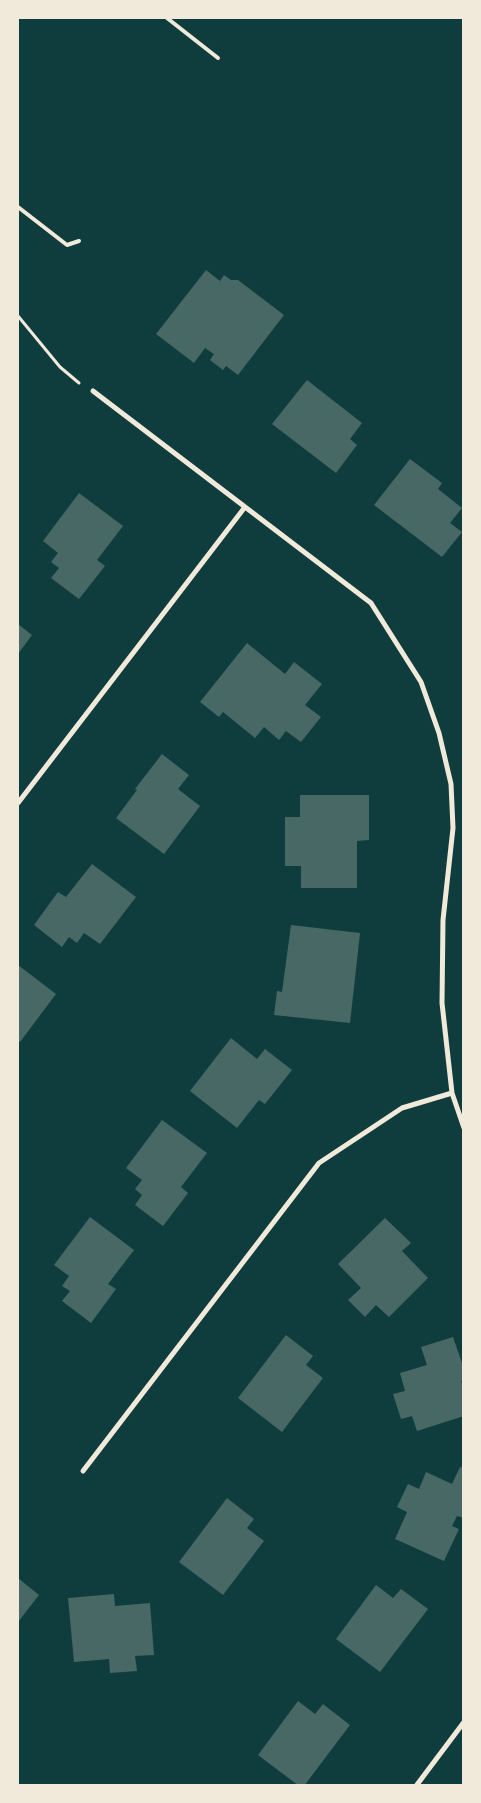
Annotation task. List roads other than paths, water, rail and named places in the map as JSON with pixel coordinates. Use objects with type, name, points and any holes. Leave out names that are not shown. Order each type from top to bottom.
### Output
[{"type":"street","points":[[93,391],[371,603],[421,682],[439,733],[451,784],[452,828],[444,920],[442,1003],[452,1094],[464,1128]]},
{"type":"street","points":[[18,803],[245,507]]},
{"type":"street","points":[[83,1471],[319,1162],[402,1108],[452,1094]]},
{"type":"street","points":[[416,1786],[464,1722]]},
{"type":"lane","points":[[167,18],[218,58]]},
{"type":"lane","points":[[18,207],[67,245],[79,241]]}]
